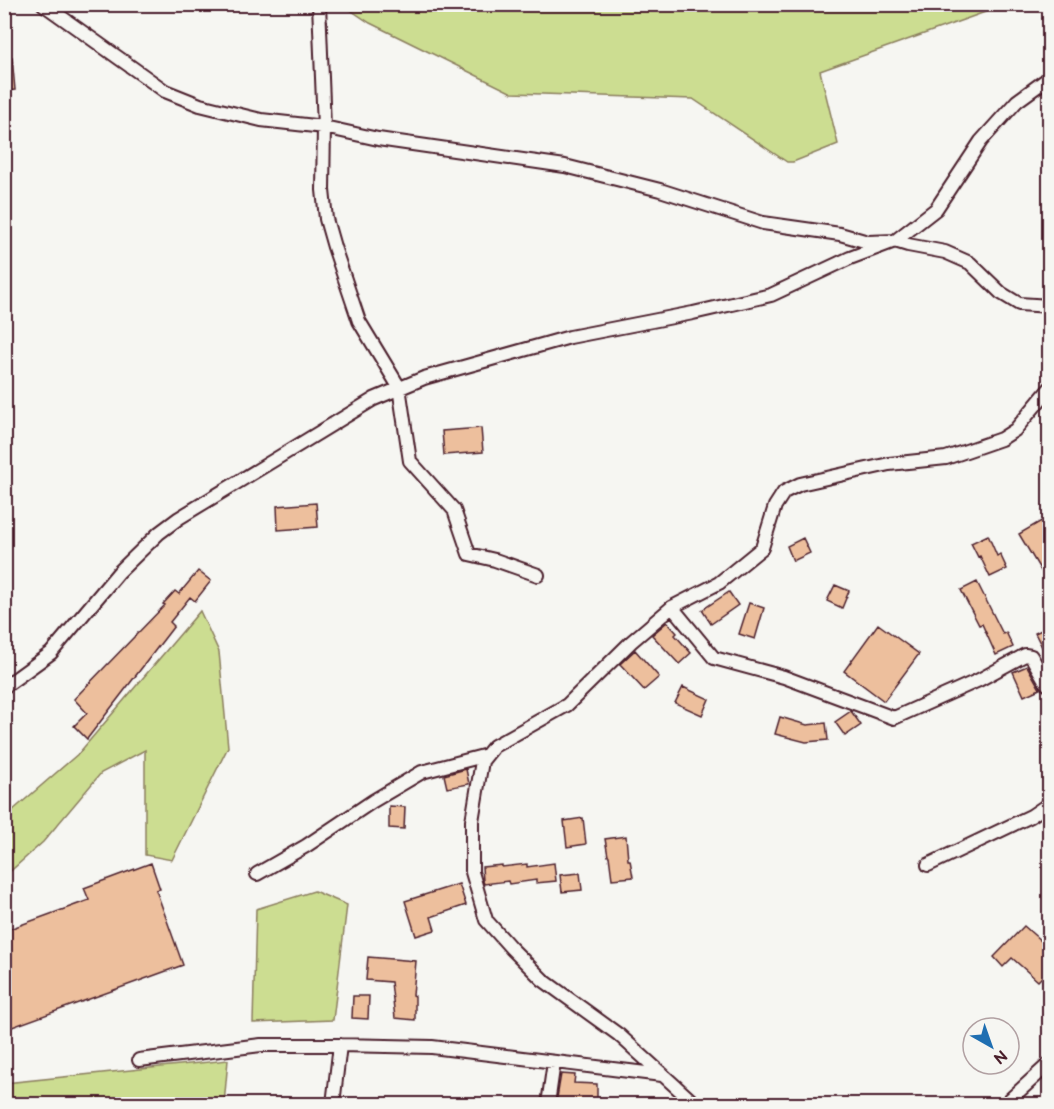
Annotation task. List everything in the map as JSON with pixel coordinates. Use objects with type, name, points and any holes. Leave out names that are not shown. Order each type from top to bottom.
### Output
[{"type":"street","points":[[43,4],[165,91],[200,105],[261,120],[324,126],[378,139],[565,166],[660,190],[763,223],[840,234],[868,242],[895,241],[945,252],[970,263],[1001,293],[1019,304],[1050,306]]},
{"type":"street","points":[[319,4],[324,126],[323,190],[326,219],[359,321],[399,387],[410,461],[454,510],[469,554],[495,560],[538,575]]},
{"type":"street","points":[[4,687],[51,653],[120,572],[159,532],[375,399],[424,378],[570,337],[771,295],[850,258],[895,241],[936,209],[981,141],[1017,101],[1050,77]]},
{"type":"street","points":[[695,1104],[619,1035],[543,980],[486,920],[472,872],[474,811],[482,761],[494,746],[567,705],[631,642],[672,607],[719,583],[762,548],[775,506],[784,492],[800,484],[889,464],[946,458],[1001,439],[1015,430],[1050,388]]},
{"type":"street","points":[[672,607],[714,658],[784,677],[894,718],[980,680],[1025,655],[1031,656],[1050,686]]},
{"type":"street","points":[[257,874],[306,846],[373,801],[422,772],[487,755]]},
{"type":"street","points":[[928,866],[1031,816],[1050,803]]},
{"type":"street","points":[[139,1060],[261,1045],[432,1047],[662,1076]]},
{"type":"street","points":[[333,1104],[340,1045]]},
{"type":"street","points":[[548,1104],[554,1062]]},
{"type":"street","points":[[1005,1104],[1050,1063]]},
{"type":"green space","points":[[343,5],[1005,5],[820,71],[838,144],[793,162],[787,162],[693,99],[512,93],[370,23]]},
{"type":"green space","points":[[200,611],[219,652],[228,747],[172,860],[145,855],[145,750],[101,773],[43,842],[5,876],[5,817],[79,753]]},
{"type":"green space","points":[[314,891],[347,905],[333,1020],[253,1023],[256,909]]},
{"type":"green space","points":[[228,1060],[224,1104],[5,1104],[5,1083]]},
{"type":"building","points":[[4,57],[12,57],[15,90],[4,91]]},
{"type":"building","points":[[481,428],[483,452],[444,455],[442,431]]},
{"type":"building","points":[[316,503],[318,527],[278,530],[277,506]]},
{"type":"building","points":[[1050,516],[1050,586],[1019,534]]},
{"type":"building","points":[[988,535],[997,556],[1000,554],[1007,569],[990,577],[971,543]]},
{"type":"building","points":[[803,538],[810,553],[793,561],[787,546]]},
{"type":"building","points":[[198,571],[211,581],[195,601],[190,597],[170,622],[174,626],[87,739],[74,726],[87,713],[74,699],[165,605],[163,604],[175,591],[179,594]]},
{"type":"building","points":[[977,582],[1003,634],[1006,632],[1013,647],[996,655],[982,624],[979,625],[961,590]]},
{"type":"building","points":[[835,585],[849,591],[842,608],[827,601]]},
{"type":"building","points":[[729,592],[738,605],[711,624],[702,610]]},
{"type":"building","points":[[749,603],[764,608],[755,639],[739,634]]},
{"type":"building","points":[[667,622],[691,653],[679,664],[652,635]]},
{"type":"building","points":[[878,624],[919,654],[884,701],[844,671]]},
{"type":"building","points":[[1050,626],[1050,663],[1035,633]]},
{"type":"building","points":[[635,650],[659,677],[644,690],[620,664]]},
{"type":"building","points":[[1027,666],[1040,689],[1024,696],[1013,672]]},
{"type":"building","points":[[683,687],[709,699],[702,715],[675,703]]},
{"type":"building","points":[[851,711],[861,725],[845,736],[835,722]]},
{"type":"building","points":[[780,717],[807,725],[826,723],[828,740],[806,742],[775,734]]},
{"type":"building","points":[[466,769],[469,784],[447,788],[444,775]]},
{"type":"building","points":[[389,806],[405,807],[404,829],[389,828]]},
{"type":"building","points":[[583,818],[586,844],[567,847],[564,821]]},
{"type":"building","points":[[626,836],[628,860],[630,860],[633,877],[612,879],[605,839]]},
{"type":"building","points":[[151,863],[160,889],[156,890],[183,965],[4,1030],[4,931],[89,900],[84,888]]},
{"type":"building","points":[[554,863],[556,881],[536,883],[536,880],[509,884],[508,881],[484,884],[483,881],[482,867],[527,864],[527,867]]},
{"type":"building","points":[[580,873],[582,890],[562,892],[560,875]]},
{"type":"building","points":[[459,884],[466,905],[431,917],[435,930],[416,936],[405,901]]},
{"type":"building","points":[[1024,926],[1050,949],[1050,969],[1038,981],[1012,958],[1003,967],[994,957]]},
{"type":"building","points":[[368,957],[416,961],[413,995],[415,996],[415,1020],[395,1018],[391,982],[366,980]]},
{"type":"building","points":[[353,996],[369,996],[368,1019],[352,1018]]},
{"type":"building","points":[[561,1074],[575,1075],[574,1083],[597,1084],[597,1104],[556,1104]]}]
